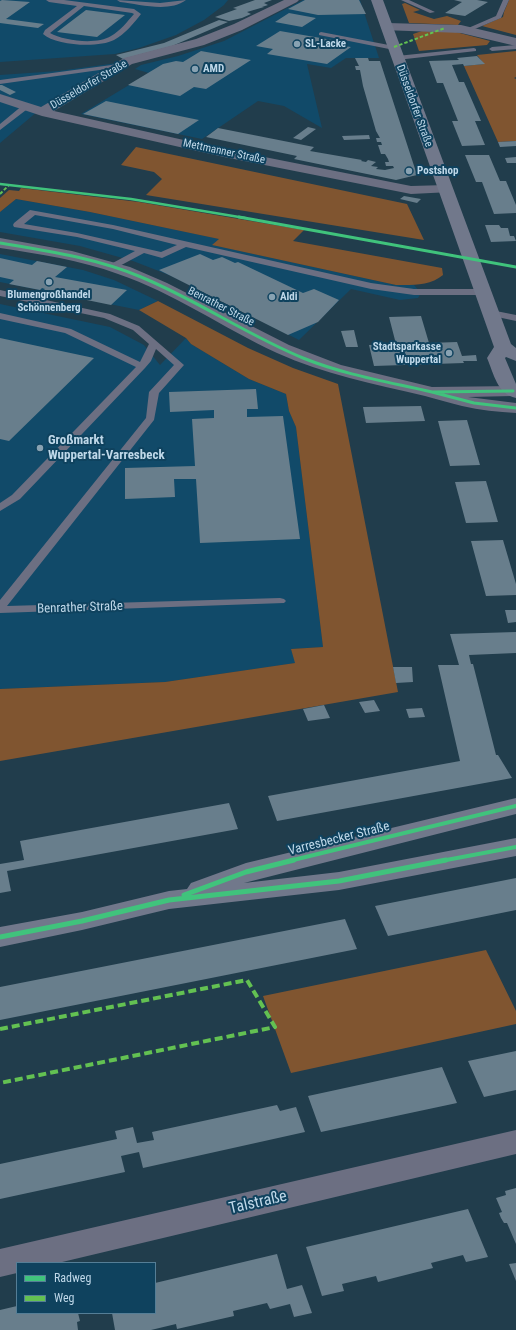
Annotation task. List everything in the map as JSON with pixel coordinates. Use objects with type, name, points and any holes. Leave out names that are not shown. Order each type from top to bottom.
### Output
[{"type":"main road","name":"Düsseldorfer Straße","points":[[377,0],[483,292],[491,313],[510,352],[496,358],[508,386],[515,397]]},
{"type":"main road","name":"Varresbecker Straße","points":[[0,937],[82,921],[169,900],[246,872],[516,806]]},
{"type":"main road","name":"Varresbecker Straße","points":[[169,900],[339,881],[516,846]]},
{"type":"street","name":"Düsseldorfer Straße","points":[[42,112],[128,61],[200,42],[238,27],[292,0]]},
{"type":"street","points":[[387,28],[445,28],[468,30],[516,42]]},
{"type":"street","name":"Mettmanner Straße","points":[[2,100],[42,112],[224,153],[411,190],[446,188]]},
{"type":"street","name":"Benrather Straße","points":[[0,243],[50,251],[112,267],[141,277],[270,343],[304,358],[342,371],[432,392],[515,397]]},
{"type":"street","name":"Talstraße","points":[[0,1263],[516,1142]]},
{"type":"lane","points":[[49,0],[83,4],[134,11],[138,14],[112,38],[103,42],[94,43],[59,40],[46,34],[47,31],[83,4]]},
{"type":"lane","points":[[120,0],[158,4],[176,3],[183,0]]},
{"type":"lane","points":[[404,0],[432,12]]},
{"type":"lane","points":[[468,30],[499,17],[506,0]]},
{"type":"lane","points":[[321,34],[395,53],[474,50]]},
{"type":"lane","points":[[492,49],[516,47]]},
{"type":"lane","points":[[0,82],[119,66]]},
{"type":"lane","points":[[0,128],[26,107]]},
{"type":"lane","points":[[185,244],[162,255],[77,235],[17,225],[33,212],[113,227],[371,286],[414,292],[483,292]]},
{"type":"lane","points":[[112,267],[143,250]]},
{"type":"lane","name":"Benrather Straße","points":[[0,293],[107,316],[136,328],[179,365],[154,392],[151,418],[0,609]]},
{"type":"lane","points":[[491,313],[516,318]]},
{"type":"lane","points":[[0,316],[68,331],[142,366]]},
{"type":"lane","points":[[0,508],[16,497],[142,366],[146,361],[154,343]]},
{"type":"lane","name":"Benrather Straße","points":[[0,609],[280,601]]},
{"type":"shaded area","points":[[0,0],[228,0],[224,5],[204,20],[176,35],[139,48],[115,54],[0,62]]},
{"type":"shaded area","name":"AMD","points":[[303,0],[360,0],[379,58],[346,58],[331,68],[307,64],[322,128],[284,106],[258,101],[202,139],[81,114],[149,73],[135,69],[141,65],[178,56],[224,41]]},
{"type":"shaded area","points":[[509,0],[516,0],[516,35],[482,26],[503,17]]},
{"type":"shaded area","points":[[405,3],[420,10],[413,12],[434,19],[447,16],[461,21],[458,25],[409,23],[402,4]]},
{"type":"shaded area","points":[[422,31],[456,32],[490,41],[487,45],[419,51],[413,34]]},
{"type":"shaded area","points":[[516,51],[516,77],[514,78],[516,79],[516,141],[498,142],[464,66],[484,64],[477,55]]},
{"type":"shaded area","points":[[117,63],[44,106],[0,143],[0,75],[58,71]]},
{"type":"shaded area","points":[[136,147],[407,204],[424,240],[146,195],[162,179],[154,172],[121,165]]},
{"type":"shaded area","points":[[21,188],[139,202],[304,230],[293,241],[442,268],[443,275],[438,279],[427,283],[415,285],[396,285],[212,245],[219,239],[90,212],[16,199],[0,212],[0,198],[9,190],[19,191]]},
{"type":"shaded area","points":[[16,199],[90,212],[220,239],[213,245],[396,285],[414,285],[421,293],[418,298],[400,300],[351,289],[299,340],[174,277],[133,261],[80,246],[0,232],[0,212]]},
{"type":"shaded area","name":"Blumengroßhandel Schönnenberg","points":[[0,254],[83,270],[114,280],[158,301],[139,310],[0,282]]},
{"type":"shaded area","points":[[158,301],[248,348],[293,368],[338,384],[398,692],[0,761],[0,689],[165,682],[295,663],[291,649],[323,647],[296,427],[289,411],[286,394],[249,379],[191,344],[186,338],[139,310]]},
{"type":"shaded area","points":[[0,304],[110,327],[144,345],[160,365],[186,338],[191,344],[249,379],[286,394],[289,411],[296,427],[323,647],[291,649],[296,663],[165,682],[0,689]]},
{"type":"shaded area","points":[[486,950],[516,1011],[516,1024],[291,1073],[263,996]]},
{"type":"building","points":[[255,0],[272,0],[264,3],[268,5],[262,7],[264,7],[247,12],[251,14],[242,18],[229,21],[215,17],[237,9],[233,8]]},
{"type":"building","points":[[305,0],[359,0],[366,14],[318,15],[288,9]]},
{"type":"building","points":[[454,0],[477,0],[488,2],[465,16],[445,13],[462,2]]},
{"type":"building","points":[[0,1],[30,2],[6,19],[44,24],[38,28],[0,23]]},
{"type":"building","points":[[86,10],[125,15],[97,37],[57,32]]},
{"type":"building","points":[[289,13],[316,18],[302,27],[275,22]]},
{"type":"building","points":[[219,20],[228,22],[172,46],[123,59],[116,55],[164,43]]},
{"type":"building","name":"SL-Lacke","points":[[280,31],[338,41],[331,46],[334,47],[337,45],[351,47],[327,64],[267,54],[273,49],[256,46]]},
{"type":"building","name":"AMD","points":[[201,51],[251,60],[206,89],[194,87],[180,96],[128,85],[163,64],[176,61],[183,62]]},
{"type":"building","points":[[477,56],[485,64],[464,66],[463,64],[452,65],[459,82],[464,82],[481,121],[475,121],[485,145],[462,146],[452,121],[458,121],[443,83],[437,83],[429,61],[459,60],[457,58]]},
{"type":"building","points":[[355,58],[368,58],[369,61],[380,61],[417,175],[396,180],[294,159],[297,156],[206,137],[218,128],[314,147],[310,151],[366,162],[368,160],[376,162],[371,166],[378,167],[376,169],[385,170],[394,168],[393,166],[386,166],[385,162],[389,162],[388,159],[385,154],[381,154],[378,145],[382,145],[381,142],[377,142],[376,138],[380,138],[376,131],[360,70],[356,70],[355,66],[359,66]]},
{"type":"building","points":[[0,85],[16,92],[10,95],[0,90]]},
{"type":"building","points":[[106,101],[199,120],[178,134],[83,114]]},
{"type":"building","points":[[308,127],[316,129],[301,140],[293,138]]},
{"type":"building","points":[[369,135],[370,139],[344,140],[342,136]]},
{"type":"building","points":[[516,141],[516,146],[500,147],[498,142]]},
{"type":"building","points":[[465,155],[489,155],[500,181],[506,181],[516,205],[516,213],[494,214],[482,182],[476,182]]},
{"type":"building","points":[[516,157],[516,163],[507,163],[505,158]]},
{"type":"building","points":[[404,196],[421,199],[417,203],[400,199]]},
{"type":"building","points":[[485,225],[499,225],[501,228],[508,228],[510,236],[514,236],[516,241],[491,242]]},
{"type":"building","name":"Aldi","points":[[200,254],[213,260],[222,257],[235,263],[238,262],[303,293],[314,289],[339,300],[318,322],[288,335],[159,270]]},
{"type":"building","name":"Blumengroßhandel Schönnenberg","points":[[0,258],[32,265],[37,261],[67,267],[55,277],[127,290],[111,305],[43,291],[45,289],[42,288],[40,290],[9,284],[14,280],[0,277]]},
{"type":"building","points":[[421,316],[429,343],[457,342],[462,356],[476,355],[477,361],[463,361],[464,363],[374,366],[369,345],[396,344],[389,317]]},
{"type":"building","points":[[354,330],[358,347],[346,347],[341,331]]},
{"type":"building","points":[[0,338],[94,358],[9,441],[0,439]]},
{"type":"building","points":[[256,389],[258,409],[247,409],[247,417],[283,416],[300,539],[200,543],[196,479],[174,479],[175,497],[125,499],[125,468],[195,466],[192,419],[214,418],[214,410],[170,412],[169,392]]},
{"type":"building","points":[[421,406],[425,421],[366,423],[363,407]]},
{"type":"building","points":[[467,420],[480,465],[450,466],[438,421]]},
{"type":"building","points":[[486,481],[498,522],[466,523],[455,482]]},
{"type":"building","points":[[503,540],[516,584],[516,595],[486,596],[471,541]]},
{"type":"building","points":[[505,610],[516,610],[516,622],[508,623]]},
{"type":"building","points":[[516,632],[516,653],[469,655],[471,664],[473,664],[496,755],[498,755],[512,778],[277,821],[268,796],[460,761],[438,665],[459,665],[450,634]]},
{"type":"building","points":[[393,667],[412,667],[413,682],[396,683]]},
{"type":"building","points":[[374,700],[380,711],[365,713],[359,702]]},
{"type":"building","points":[[324,705],[330,718],[308,721],[303,709]]},
{"type":"building","points":[[422,708],[425,717],[409,718],[406,709]]},
{"type":"building","points":[[229,803],[238,829],[7,871],[11,891],[0,893],[0,864],[24,860],[20,841]]},
{"type":"building","points":[[516,878],[516,910],[388,936],[375,906]]},
{"type":"building","points":[[345,919],[357,949],[0,1020],[0,987]]},
{"type":"building","points":[[516,1051],[516,1090],[484,1097],[468,1061]]},
{"type":"building","points":[[442,1067],[457,1103],[321,1132],[308,1096]]},
{"type":"building","points":[[277,1105],[280,1111],[296,1107],[305,1132],[143,1168],[139,1152],[121,1156],[125,1172],[0,1199],[0,1164],[117,1139],[115,1131],[133,1127],[137,1143],[154,1140],[152,1132]]},
{"type":"building","points":[[516,1188],[516,1244],[507,1223],[504,1223],[501,1218],[499,1213],[502,1212],[496,1198],[506,1195],[505,1191]]},
{"type":"building","points":[[468,1209],[488,1257],[466,1262],[463,1255],[431,1263],[433,1268],[378,1282],[376,1276],[342,1284],[344,1291],[322,1296],[306,1247]]},
{"type":"building","points":[[277,1254],[287,1289],[302,1285],[312,1313],[294,1317],[290,1304],[270,1309],[267,1303],[233,1311],[234,1316],[177,1329],[176,1324],[151,1330],[115,1330],[112,1314],[156,1314],[156,1283]]},
{"type":"building","points":[[516,1263],[516,1281],[509,1264]]},
{"type":"building","points":[[16,1306],[16,1314],[78,1314],[80,1321],[77,1322],[78,1330],[0,1330],[0,1310]]},
{"type":"marked path","points":[[394,47],[445,28]]},
{"type":"marked path","points":[[0,194],[9,185]]},
{"type":"marked path","points":[[0,1029],[247,980],[275,1027],[0,1083]]},
{"type":"cycle path","points":[[0,184],[131,199],[197,209],[516,267]]},
{"type":"cycle path","points":[[0,243],[72,256],[124,270],[162,286],[262,339],[304,358],[351,374],[432,392]]},
{"type":"cycle path","points":[[513,391],[432,392],[453,399],[516,408]]},
{"type":"cycle path","points":[[184,895],[246,872],[516,806]]},
{"type":"cycle path","points":[[0,937],[82,921],[169,900],[339,881],[516,847]]},
{"type":"place","name":"SL-Lacke","points":[[297,44]]},
{"type":"place","name":"AMD","points":[[195,69]]},
{"type":"place","name":"Postshop","points":[[409,171]]},
{"type":"place","name":"Blumengroßhandel Schönnenberg","points":[[49,282]]},
{"type":"place","name":"Aldi","points":[[272,297]]},
{"type":"place","name":"Stadtsparkasse Wuppertal","points":[[449,353]]},
{"type":"place","name":"Großmarkt Wuppertal-Varresbeck","points":[[40,448]]}]
